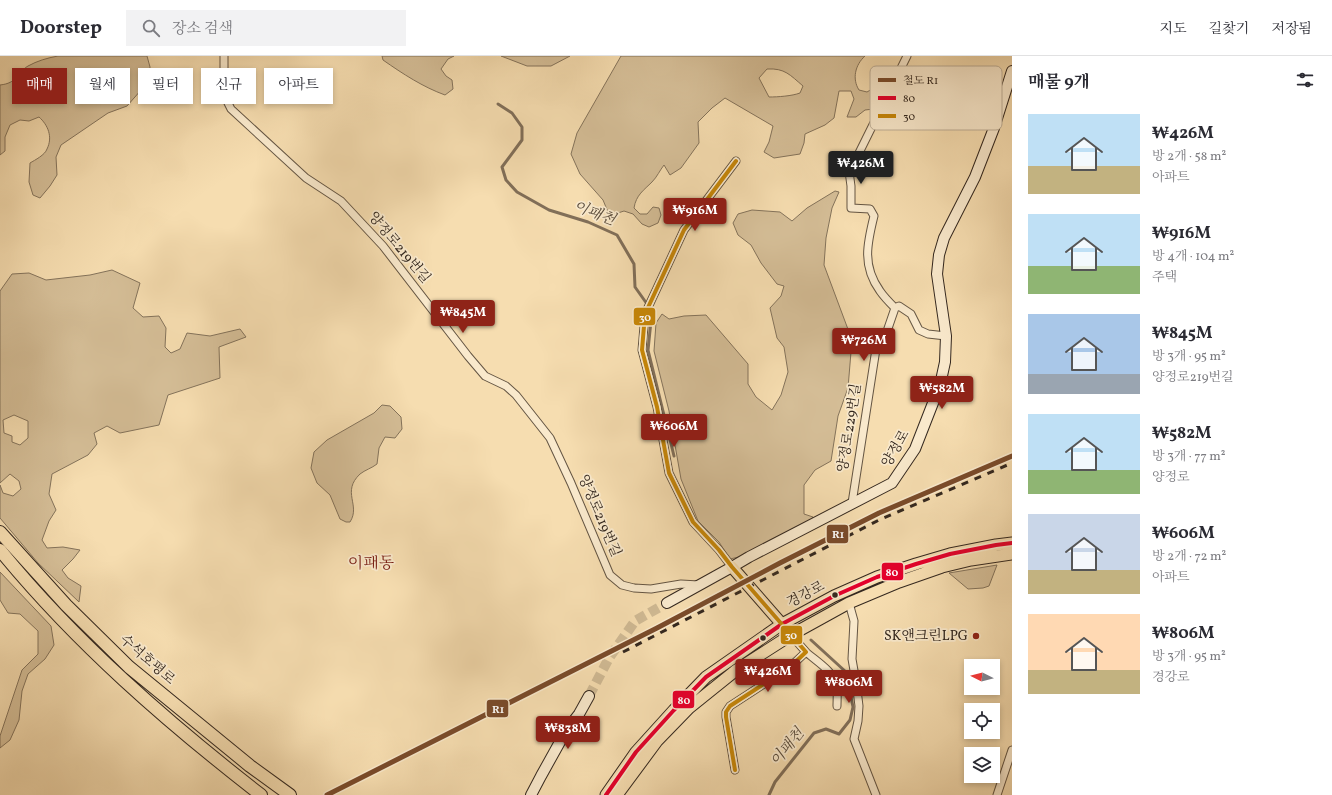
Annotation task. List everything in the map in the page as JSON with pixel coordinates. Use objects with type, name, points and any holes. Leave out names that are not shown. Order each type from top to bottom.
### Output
[{"type":"highway","name":"수석호평로","points":[[0,532],[66,605],[129,667],[250,766],[290,795]]},
{"type":"highway","points":[[0,550],[22,577],[92,650],[136,692],[166,719],[262,795]]},
{"type":"main road","name":"양정로","points":[[1002,103],[1012,71]]},
{"type":"main road","name":"양정로","points":[[667,603],[749,556],[892,483],[915,449],[940,384],[945,362],[946,336],[937,274],[939,255],[944,238],[975,177],[993,130]]},
{"type":"main road","name":"경강로","points":[[606,795],[636,752],[706,677],[782,624],[834,596],[877,577],[950,554],[996,545],[1012,544]]},
{"type":"main road","name":"경강로","points":[[617,795],[657,741],[689,708],[735,671],[792,635],[849,602],[879,589],[932,570],[971,560],[1012,554]]},
{"type":"main road","points":[[732,567],[792,635]]},
{"type":"main road","points":[[531,795],[562,738],[579,714],[589,696]]},
{"type":"street","name":"양정로219번길","points":[[224,56],[224,95],[231,109],[306,178],[341,201],[383,246],[468,356],[486,376],[506,386],[516,394],[550,438],[610,575],[622,585],[634,588],[651,588],[681,584],[700,585]]},
{"type":"street","points":[[902,66],[907,56]]},
{"type":"street","points":[[870,130],[855,161],[848,164],[851,186],[851,208],[870,209],[874,216],[867,248],[869,270],[880,291],[895,308],[899,306],[911,314],[919,330],[928,334],[946,336]]},
{"type":"street","points":[[732,567],[719,550],[693,522],[669,474],[657,407],[642,350],[645,312],[684,230],[736,161]]},
{"type":"street","name":"양정로229번길","points":[[852,503],[876,349],[884,340],[895,308]]},
{"type":"street","points":[[849,602],[854,621],[852,659],[859,706],[858,721],[854,739],[876,795]]},
{"type":"street","points":[[792,635],[806,652],[834,678],[837,687],[837,706]]},
{"type":"street","points":[[735,770],[726,717],[728,709],[730,706],[790,667],[806,652]]},
{"type":"street","points":[[997,795],[1012,750]]},
{"type":"shaded area","points":[[58,56],[147,56],[150,67],[138,68],[138,94],[130,103],[130,68],[75,68],[75,104],[129,104],[108,113],[61,145],[56,157],[57,175],[40,198],[33,195],[29,182],[30,163],[46,151],[50,140],[49,132],[39,117],[29,121],[20,120],[10,125],[5,137],[5,151],[0,155],[0,85],[12,81],[12,104],[67,104],[67,68],[25,68],[42,60]]},
{"type":"shaded area","points":[[382,56],[454,56],[448,59],[441,69],[446,76],[452,80],[453,89],[445,95],[429,88],[413,80],[383,60]]},
{"type":"shaded area","points":[[501,56],[570,56],[551,66],[527,66]]},
{"type":"shaded area","points":[[621,56],[865,56],[857,68],[855,77],[859,90],[867,92],[870,90],[870,109],[865,110],[856,117],[847,117],[854,99],[851,91],[839,91],[834,118],[825,125],[805,134],[804,143],[800,154],[774,158],[764,152],[769,142],[773,126],[725,98],[712,108],[698,122],[699,143],[681,168],[670,175],[664,165],[654,180],[638,196],[634,208],[640,214],[647,214],[653,207],[659,208],[661,215],[658,223],[649,227],[642,224],[633,214],[624,211],[615,214],[608,212],[603,200],[580,174],[571,154],[577,133]],"holes":[[[767,69],[787,73],[803,86],[800,93],[769,97],[759,78]]]},
{"type":"shaded area","points":[[835,191],[839,192],[832,208],[826,238],[824,265],[852,340],[848,388],[838,416],[831,461],[815,470],[804,485],[804,514],[813,517],[808,523],[743,556],[730,559],[719,542],[698,521],[681,479],[669,411],[654,351],[656,323],[662,314],[669,319],[684,316],[706,315],[748,364],[748,384],[756,397],[772,410],[781,395],[788,372],[784,347],[777,338],[770,308],[781,296],[784,286],[777,284],[761,263],[751,245],[738,235],[733,223],[738,214],[752,210],[780,212],[792,221],[807,208]]},
{"type":"shaded area","points":[[112,270],[140,283],[133,308],[143,317],[159,316],[166,328],[165,347],[171,353],[180,349],[187,333],[210,336],[240,329],[246,337],[219,347],[220,378],[168,395],[159,425],[120,433],[107,426],[94,433],[97,444],[88,455],[52,474],[49,494],[56,510],[49,521],[42,540],[47,548],[63,547],[80,550],[62,570],[68,578],[81,586],[79,602],[38,563],[0,518],[0,485],[3,493],[13,496],[21,489],[19,481],[10,474],[0,483],[0,291],[12,274],[29,273],[46,280],[90,275]],"holes":[[[14,415],[28,421],[28,438],[20,445],[12,442],[12,436],[4,433],[3,420]]]},
{"type":"shaded area","points":[[382,405],[390,406],[401,417],[402,429],[395,438],[385,437],[379,448],[377,464],[360,474],[355,481],[351,493],[354,510],[353,516],[350,522],[346,522],[340,519],[330,495],[317,483],[311,468],[314,452],[327,440],[374,413]]},
{"type":"shaded area","points":[[997,565],[989,586],[983,588],[968,589],[949,573]]},
{"type":"shaded area","points":[[0,572],[51,626],[54,645],[45,659],[28,674],[22,691],[19,720],[10,740],[0,748],[0,736],[22,670],[38,654],[38,631],[20,614],[8,613],[0,600]]},
{"type":"waterway","name":"이패천","points":[[498,104],[512,113],[522,127],[522,140],[502,167],[506,180],[517,192],[549,210],[588,222],[617,235],[634,264],[635,287],[652,311],[648,350],[674,456]]},
{"type":"waterway","name":"이패천","points":[[769,795],[775,782],[814,733],[826,729],[839,734],[850,720],[853,707],[846,672],[811,640]]},
{"type":"tunnel","points":[[589,696],[609,658],[635,621],[667,603]]},
{"type":"railway","points":[[623,652],[881,519],[1012,463]]},
{"type":"rail line","name":"R1","points":[[327,795],[657,628],[879,513],[1012,456]]},
{"type":"transit line","name":"30","points":[[735,770],[726,712],[730,706],[790,667],[806,652],[719,550],[693,522],[669,473],[657,407],[642,350],[645,314],[684,230],[736,161]]},
{"type":"transit line","name":"80","points":[[606,795],[636,752],[706,677],[782,624],[834,596],[877,577],[950,554],[1012,543]]},
{"type":"place","name":"SK앤크린LPG","points":[[976,636]]},
{"type":"district","name":"이패동","points":[[371,564]]}]
